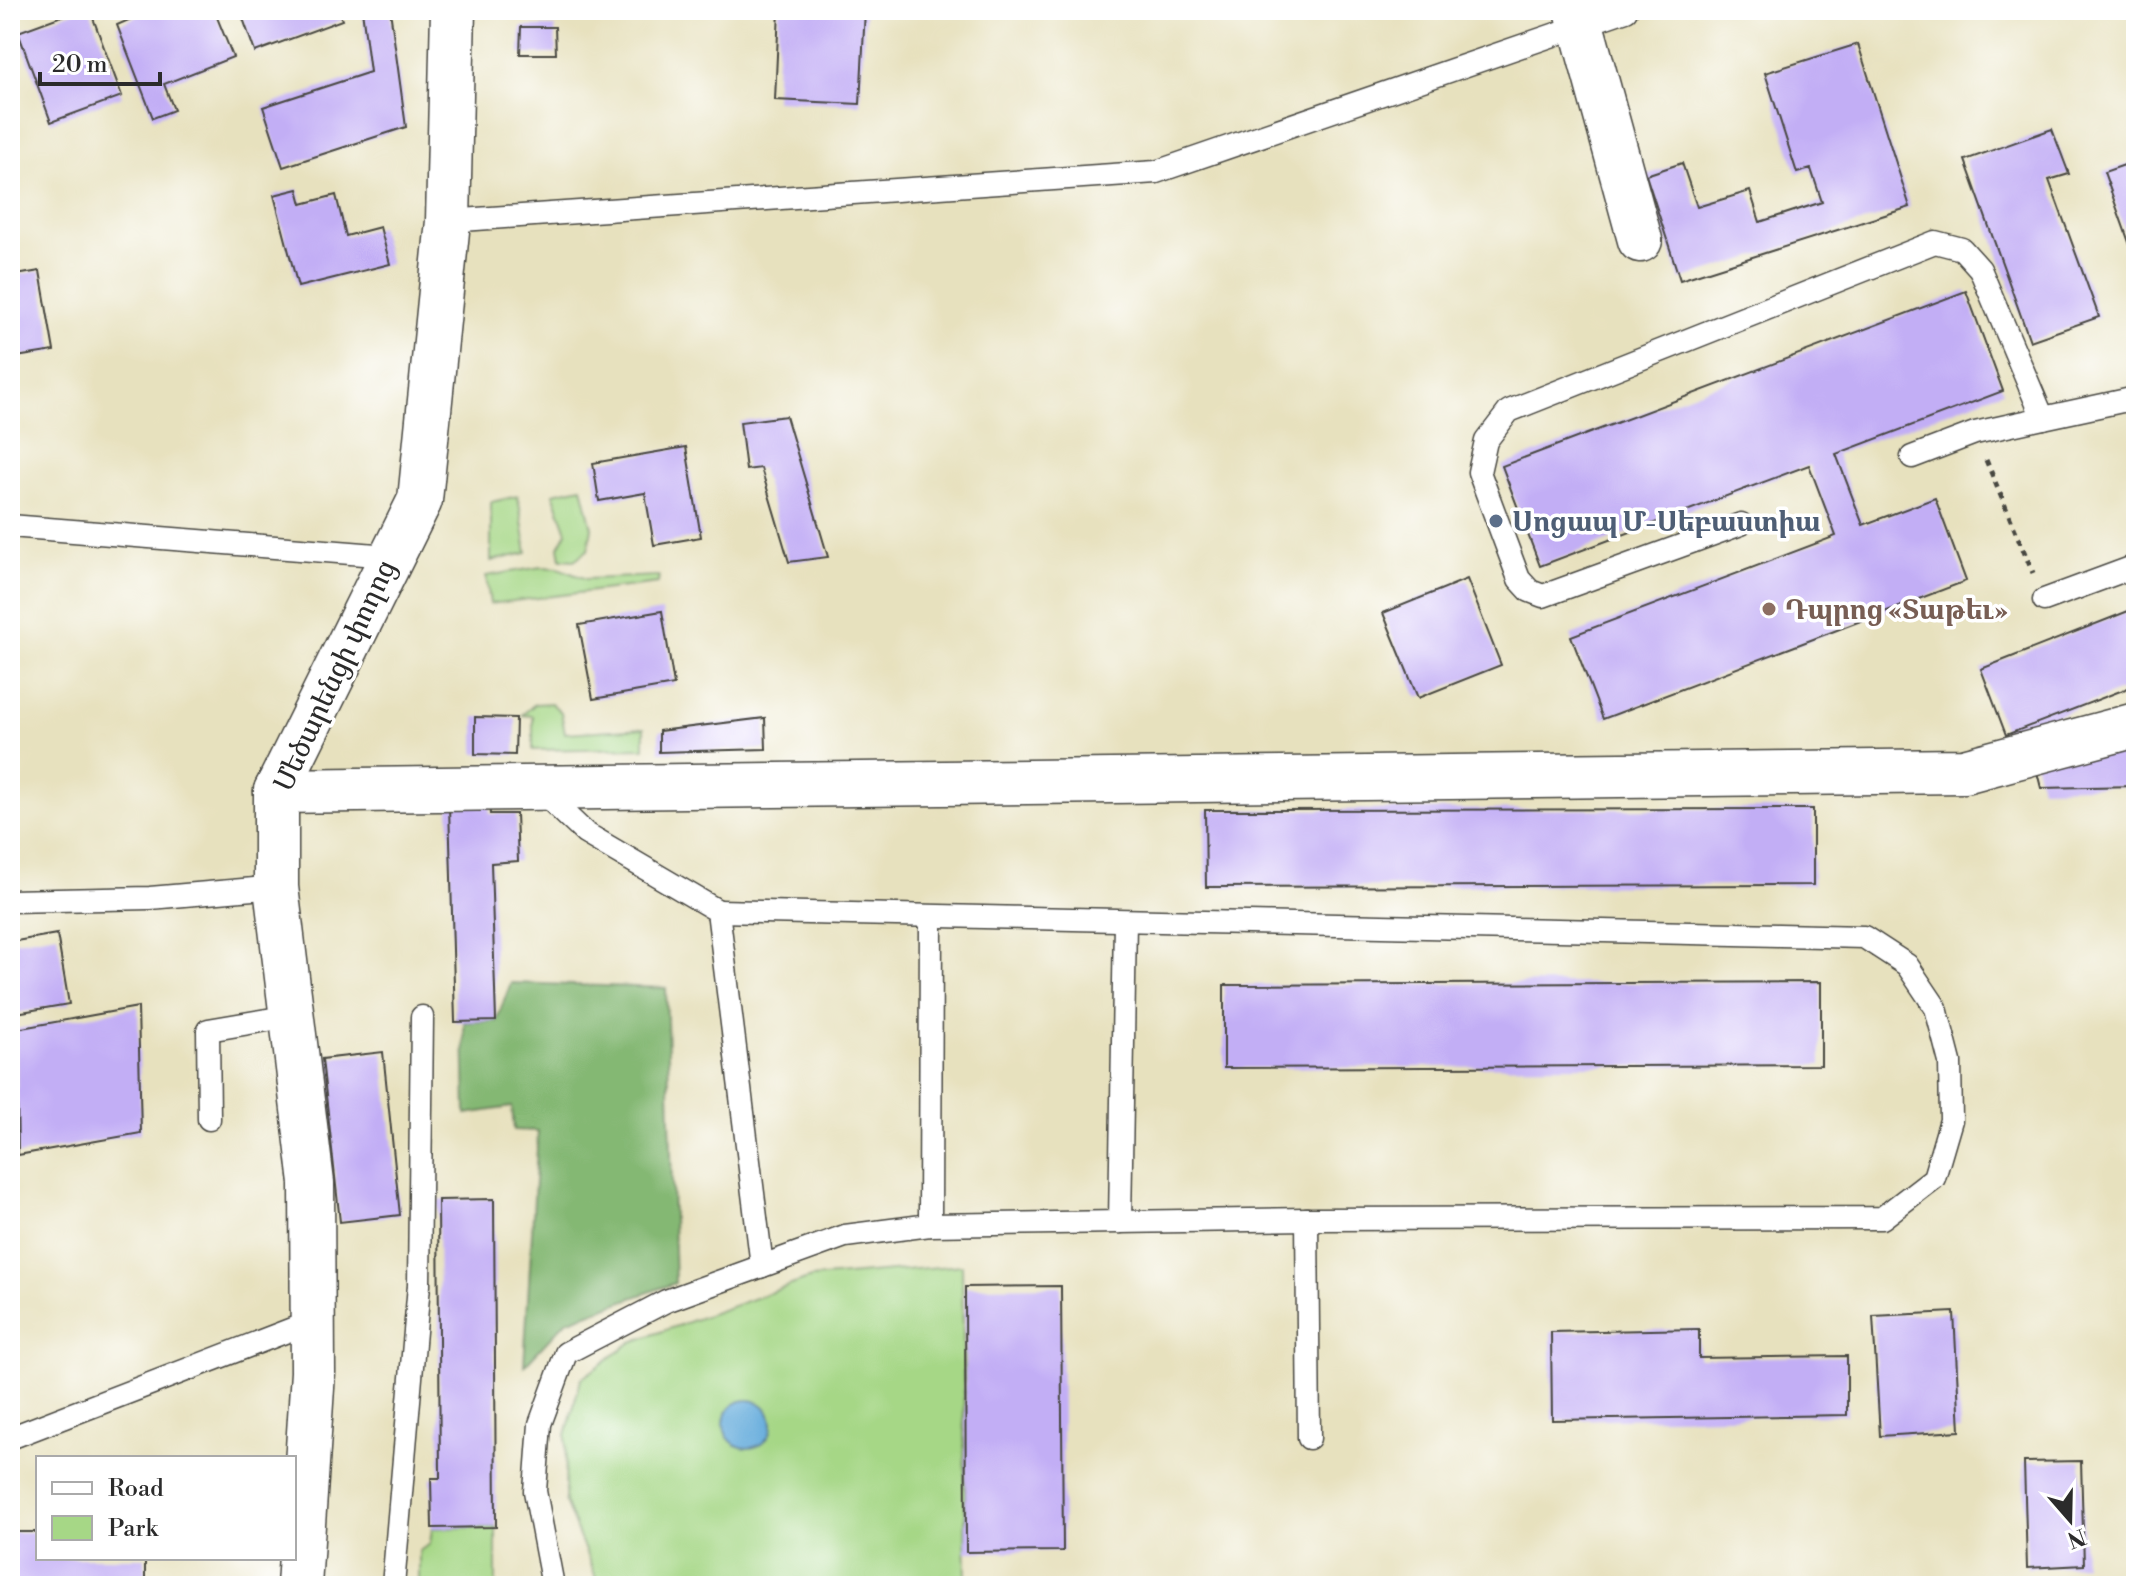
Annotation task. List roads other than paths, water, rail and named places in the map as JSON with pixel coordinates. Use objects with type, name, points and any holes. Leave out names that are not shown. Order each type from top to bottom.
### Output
[{"type":"street","name":"Մեծարենցի փողոց","points":[[299,1586],[313,1321],[312,1183],[276,887],[276,791],[389,556],[420,500],[448,221],[453,10]]},
{"type":"street","points":[[1579,18],[1640,240]]},
{"type":"street","points":[[276,791],[1964,771],[2136,725]]},
{"type":"lane","points":[[448,221],[1156,172],[1579,18],[1626,10]]},
{"type":"lane","points":[[1741,524],[1543,596],[1530,591],[1519,579],[1479,472],[1486,441],[1509,411],[1935,242],[1962,249],[1980,269],[2043,418]]},
{"type":"lane","points":[[1912,457],[1975,433],[2136,398]]},
{"type":"lane","points":[[10,526],[389,556]]},
{"type":"lane","points":[[2044,600],[2136,566]]},
{"type":"lane","points":[[539,789],[585,833],[718,911],[1864,937],[1907,965],[1936,1008],[1950,1062],[1951,1120],[1934,1178],[1882,1218],[1307,1219],[930,1225],[845,1236],[666,1301],[566,1353],[540,1424],[535,1491],[553,1586]]},
{"type":"lane","points":[[10,901],[150,898],[276,887]]},
{"type":"lane","points":[[718,911],[762,1266]]},
{"type":"lane","points":[[930,1225],[931,917]]},
{"type":"lane","points":[[1120,1222],[1125,921]]},
{"type":"lane","points":[[209,1119],[208,1030],[291,1016]]},
{"type":"lane","points":[[393,1586],[419,1285],[422,1017]]},
{"type":"lane","points":[[1307,1219],[1309,1438]]},
{"type":"lane","points":[[10,1438],[313,1321]]},
{"type":"water","points":[[748,1400],[765,1407],[772,1424],[765,1441],[748,1448],[731,1441],[724,1424],[731,1407]]},
{"type":"place","name":"Սոցապ Մ-Սեբաստիա","points":[[1496,521]]},
{"type":"place","name":"Դպրոց «Տաթեւ»","points":[[1769,609]]}]
